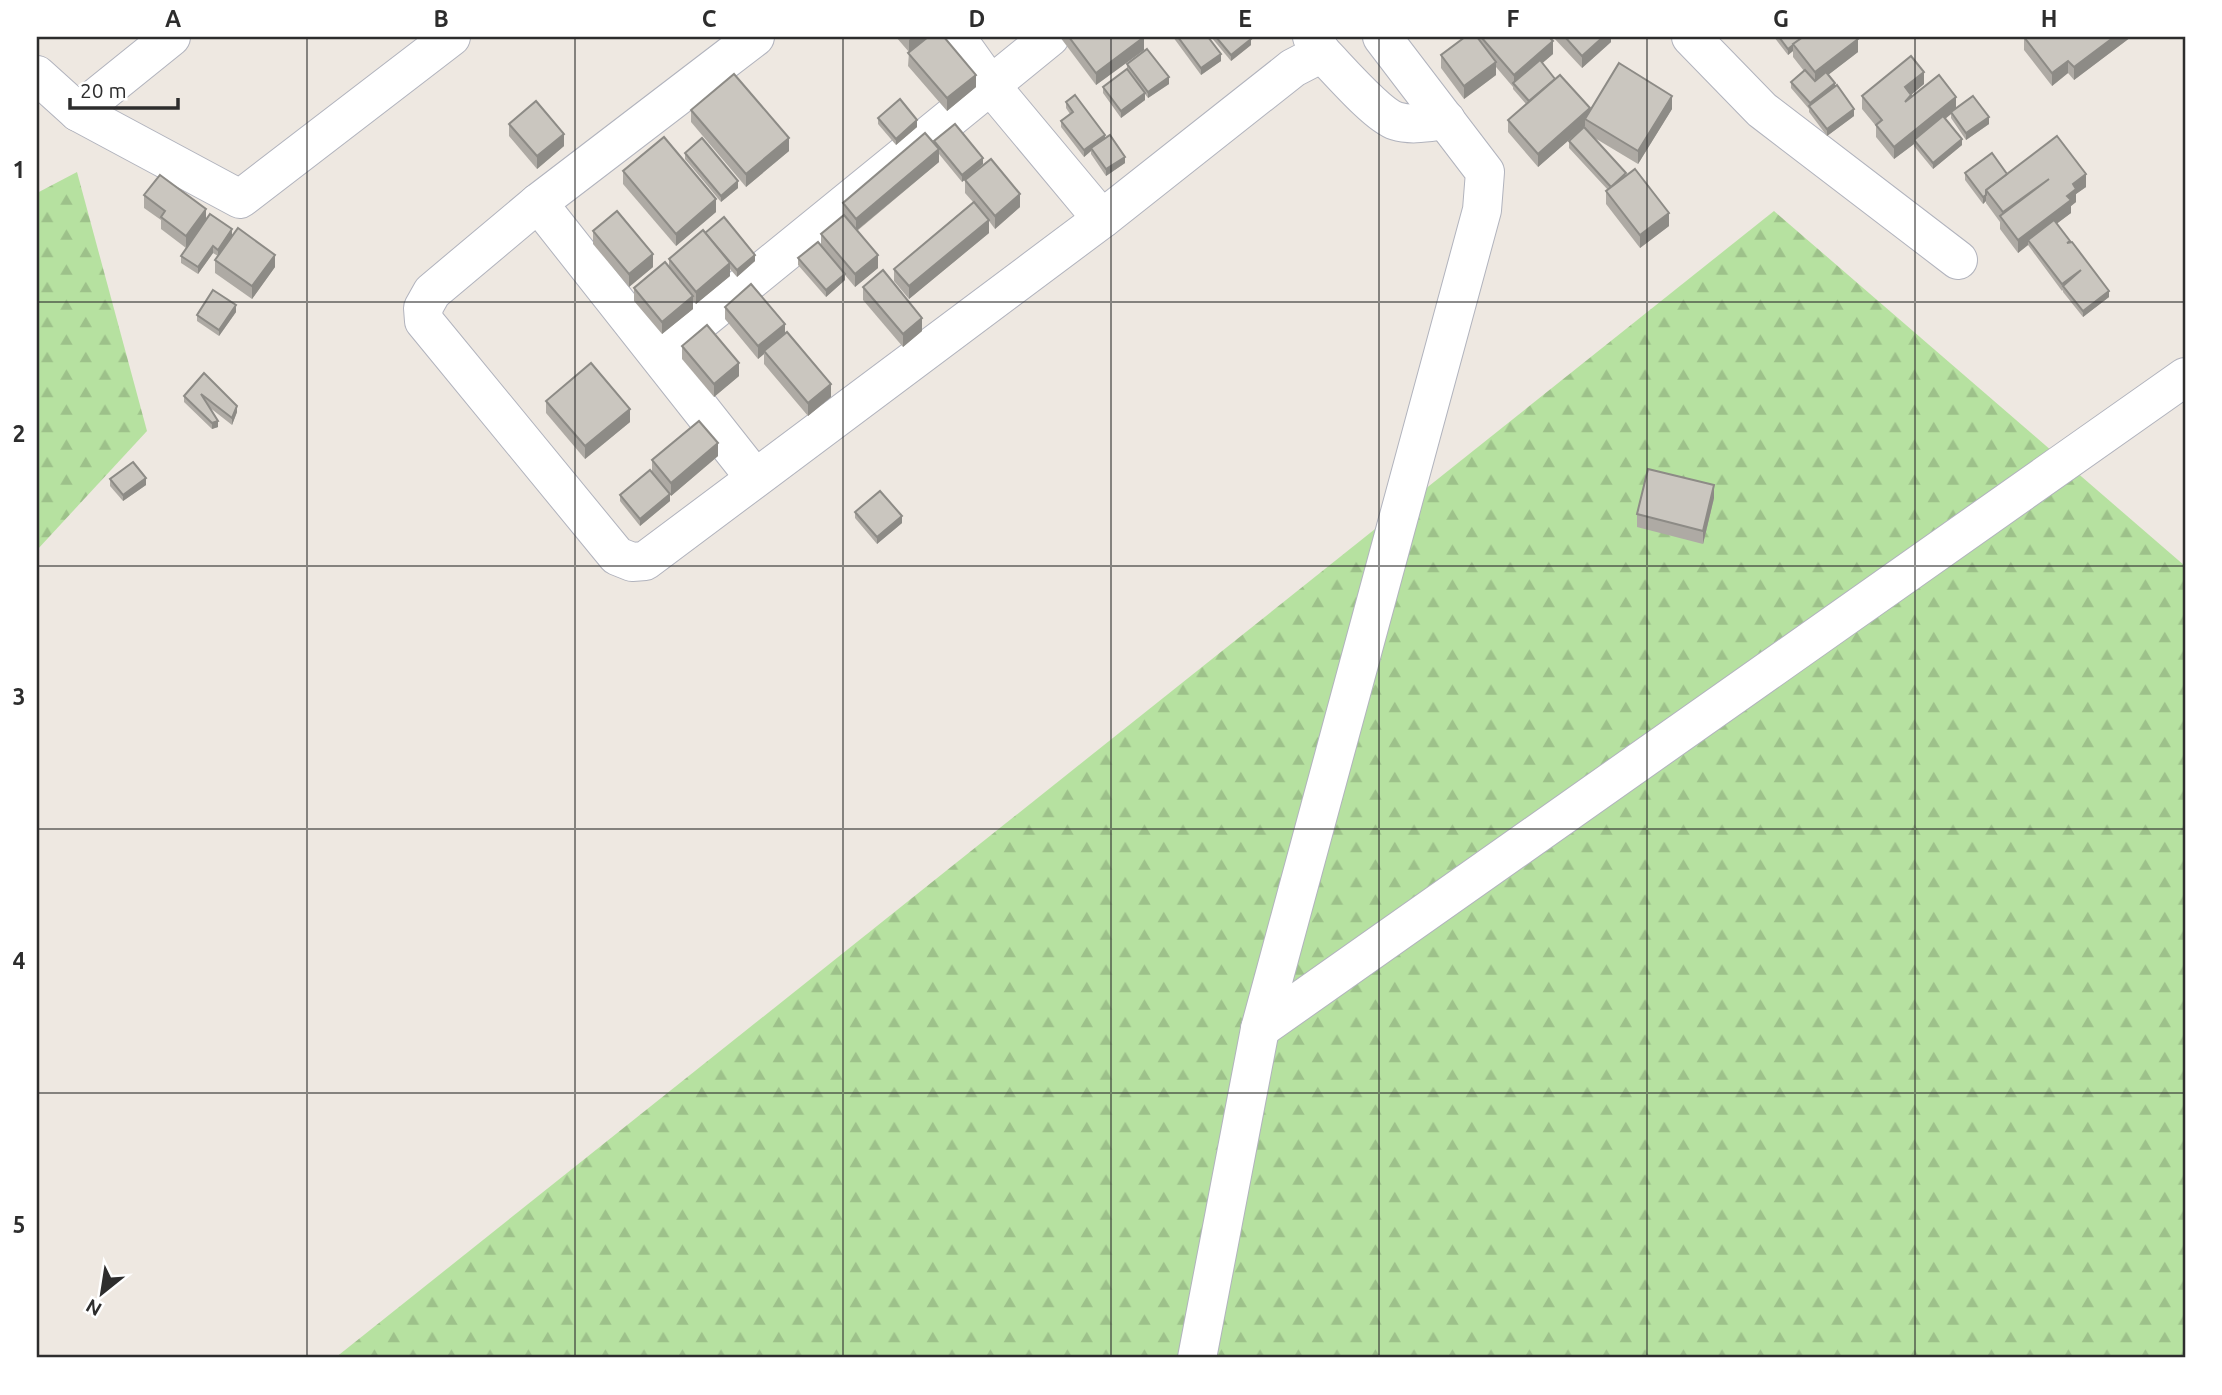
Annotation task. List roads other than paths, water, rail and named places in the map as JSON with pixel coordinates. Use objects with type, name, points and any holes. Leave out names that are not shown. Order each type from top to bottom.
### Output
[{"type":"street","points":[[78,113],[171,37]]},
{"type":"street","points":[[37,75],[78,113],[240,199],[451,37]]},
{"type":"street","points":[[755,37],[538,204],[432,292],[423,308],[424,321],[617,556],[632,562],[645,561],[1102,219],[1293,68],[1317,45],[1368,101],[1394,121],[1416,123],[1446,120]]},
{"type":"street","points":[[956,37],[991,86],[1102,219]]},
{"type":"street","points":[[659,355],[1050,37]]},
{"type":"street","points":[[1197,1358],[1260,1029],[1482,211],[1485,172],[1382,37]]},
{"type":"street","points":[[1691,37],[1762,110],[1958,260]]},
{"type":"street","points":[[538,204],[755,478]]},
{"type":"street","points":[[1260,1029],[2185,377]]}]
